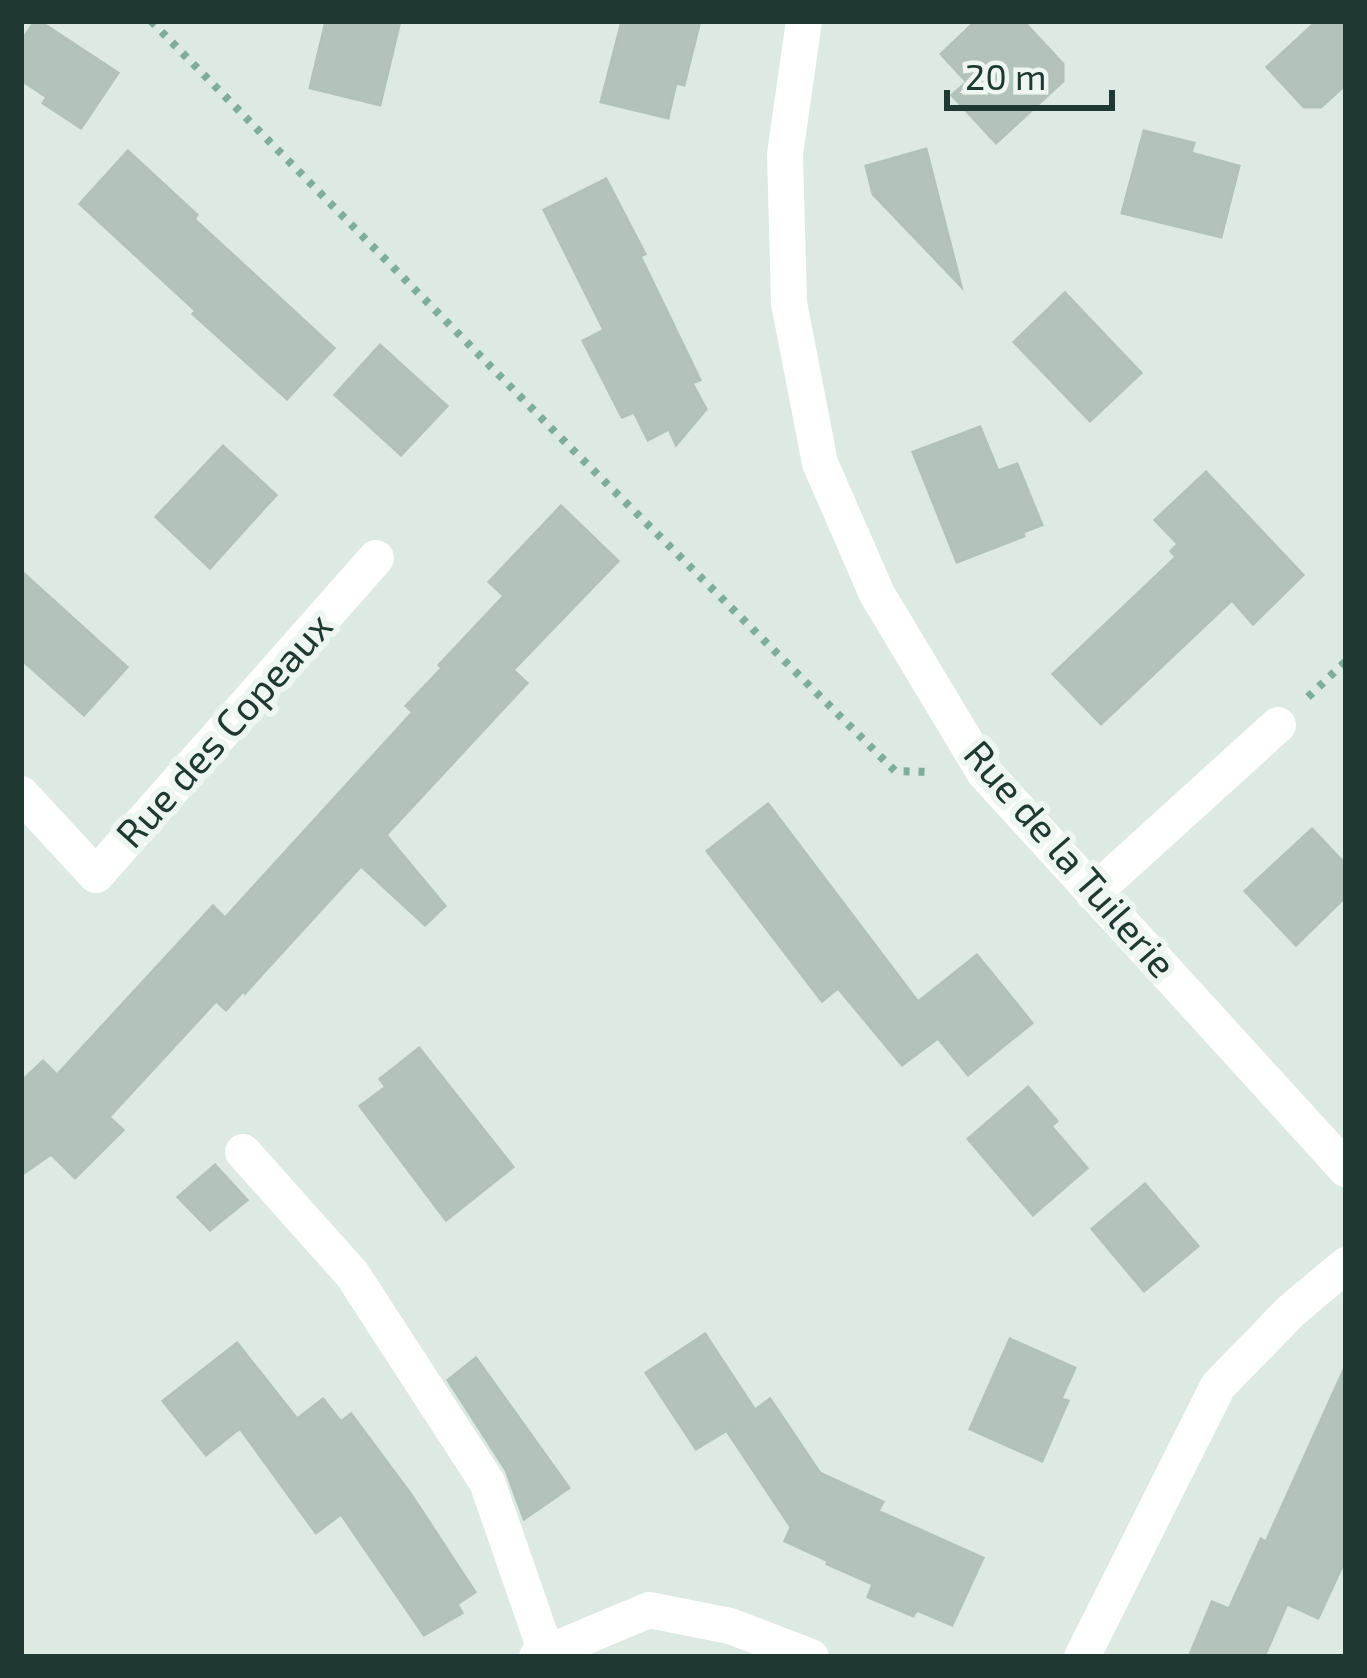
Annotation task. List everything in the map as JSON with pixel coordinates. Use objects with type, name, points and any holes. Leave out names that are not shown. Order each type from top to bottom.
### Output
[{"type":"street","name":"Rue de la Tuilerie","points":[[804,21],[785,154],[789,302],[820,463],[877,594],[984,772],[1346,1168]]},
{"type":"street","name":"Rue des Copeaux","points":[[21,794],[96,874],[376,558]]},
{"type":"street","points":[[1093,893],[1278,725]]},
{"type":"street","points":[[243,1152],[352,1274],[487,1482],[542,1654],[649,1610],[730,1626],[811,1657]]},
{"type":"street","points":[[1082,1657],[1218,1386],[1291,1311],[1346,1265]]},
{"type":"path","points":[[151,21],[895,771],[984,772]]},
{"type":"building","points":[[35,21],[118,73],[81,128],[43,103],[47,97],[21,80],[21,42]]},
{"type":"building","points":[[326,21],[400,21],[380,105],[310,88]]},
{"type":"building","points":[[622,21],[700,21],[684,85],[676,83],[668,118],[601,102]]},
{"type":"building","points":[[976,21],[1023,21],[1063,64],[1063,81],[996,143],[952,95],[967,82],[941,54]]},
{"type":"building","points":[[1317,21],[1346,21],[1346,84],[1321,107],[1304,107],[1267,67]]},
{"type":"building","points":[[1144,131],[1194,143],[1191,153],[1239,166],[1221,237],[1122,213]]},
{"type":"building","points":[[926,149],[961,286],[873,194],[866,166]]},
{"type":"building","points":[[128,151],[334,348],[287,399],[80,204]]},
{"type":"building","points":[[606,179],[700,380],[692,383],[706,409],[676,445],[669,429],[648,440],[634,412],[622,417],[583,341],[604,330],[544,210]]},
{"type":"building","points":[[1065,293],[1141,373],[1090,421],[1014,342]]},
{"type":"building","points":[[380,345],[447,406],[401,455],[335,395]]},
{"type":"building","points":[[980,427],[998,471],[1017,464],[1042,525],[957,562],[913,452]]},
{"type":"building","points":[[223,446],[276,495],[210,568],[156,517]]},
{"type":"building","points":[[1206,472],[1303,575],[1253,624],[1232,600],[1101,724],[1053,674],[1176,557],[1171,551],[1178,544],[1155,520]]},
{"type":"building","points":[[561,506],[618,561],[513,670],[527,683],[386,835],[445,906],[425,925],[361,866],[245,993],[226,1010],[216,1001],[109,1117],[123,1130],[75,1178],[51,1154],[21,1175],[21,1082],[43,1061],[57,1075],[213,906],[225,918],[413,712],[406,706],[504,596],[489,582]]},
{"type":"building","points":[[21,571],[127,667],[84,715],[21,659]]},
{"type":"building","points":[[768,804],[918,1002],[977,955],[1032,1023],[968,1075],[938,1038],[902,1065],[838,988],[822,1001],[707,851]]},
{"type":"building","points":[[1312,829],[1346,865],[1346,896],[1296,945],[1245,891]]},
{"type":"building","points":[[419,1048],[513,1167],[446,1220],[360,1106],[386,1087],[380,1079]]},
{"type":"building","points":[[1028,1087],[1057,1121],[1051,1126],[1087,1168],[1033,1215],[968,1139]]},
{"type":"building","points":[[215,1165],[247,1200],[210,1230],[178,1197]]},
{"type":"building","points":[[1145,1184],[1198,1246],[1144,1291],[1092,1229]]},
{"type":"building","points":[[705,1334],[755,1410],[770,1399],[820,1473],[883,1502],[878,1511],[983,1558],[952,1625],[917,1610],[913,1616],[868,1597],[873,1584],[785,1541],[791,1527],[727,1431],[737,1424],[696,1449],[646,1373]]},
{"type":"building","points":[[1010,1339],[1075,1368],[1061,1399],[1068,1401],[1042,1461],[970,1429]]},
{"type":"building","points":[[237,1343],[297,1419],[323,1399],[341,1422],[351,1414],[475,1592],[457,1604],[462,1613],[424,1635],[341,1514],[316,1533],[240,1428],[206,1455],[163,1401]]},
{"type":"building","points":[[476,1358],[569,1488],[524,1519],[506,1470],[448,1380]]},
{"type":"building","points":[[1346,1365],[1346,1558],[1318,1618],[1287,1604],[1264,1657],[1189,1657],[1212,1602],[1229,1609],[1261,1539],[1266,1542]]}]
